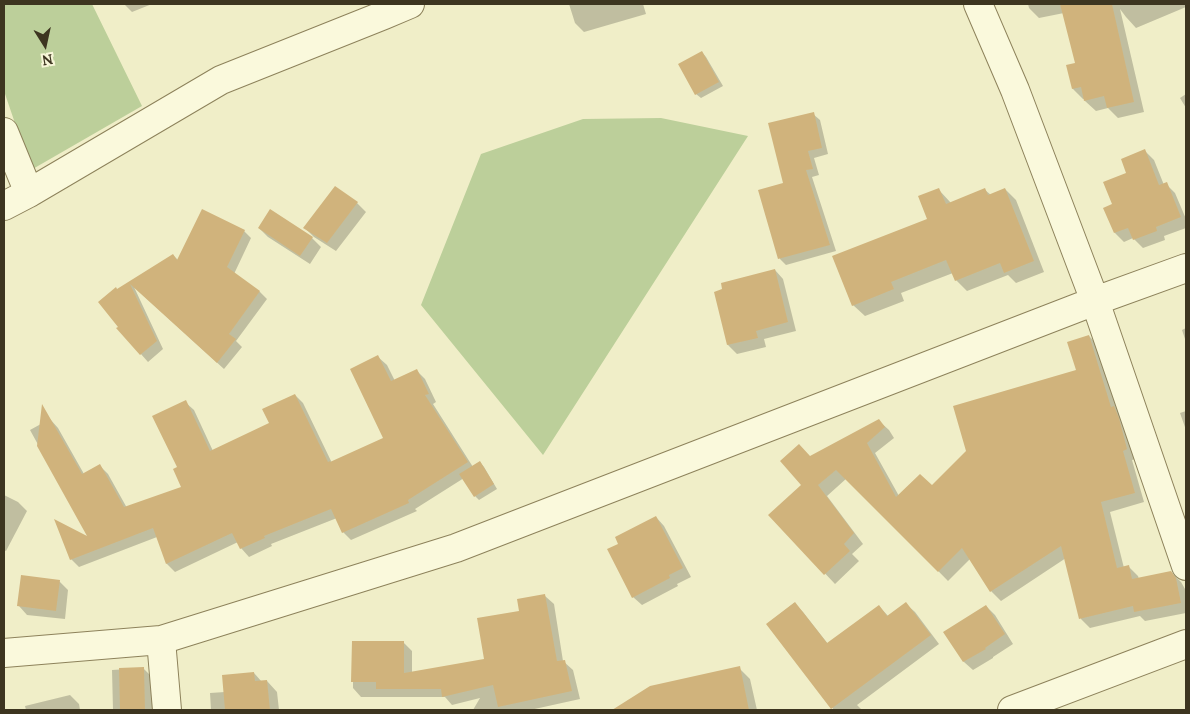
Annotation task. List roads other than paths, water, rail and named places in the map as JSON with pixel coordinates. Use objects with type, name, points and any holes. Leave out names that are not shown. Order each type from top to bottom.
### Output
[{"type":"street","points":[[4,206],[220,80],[410,4]]},
{"type":"street","points":[[978,4],[1015,90],[1095,301],[1186,566]]},
{"type":"street","points":[[4,132],[28,193]]},
{"type":"street","points":[[4,653],[161,640],[456,548],[1095,301],[1186,268]]},
{"type":"street","points":[[161,640],[166,710]]},
{"type":"street","points":[[1012,710],[1186,644]]}]
